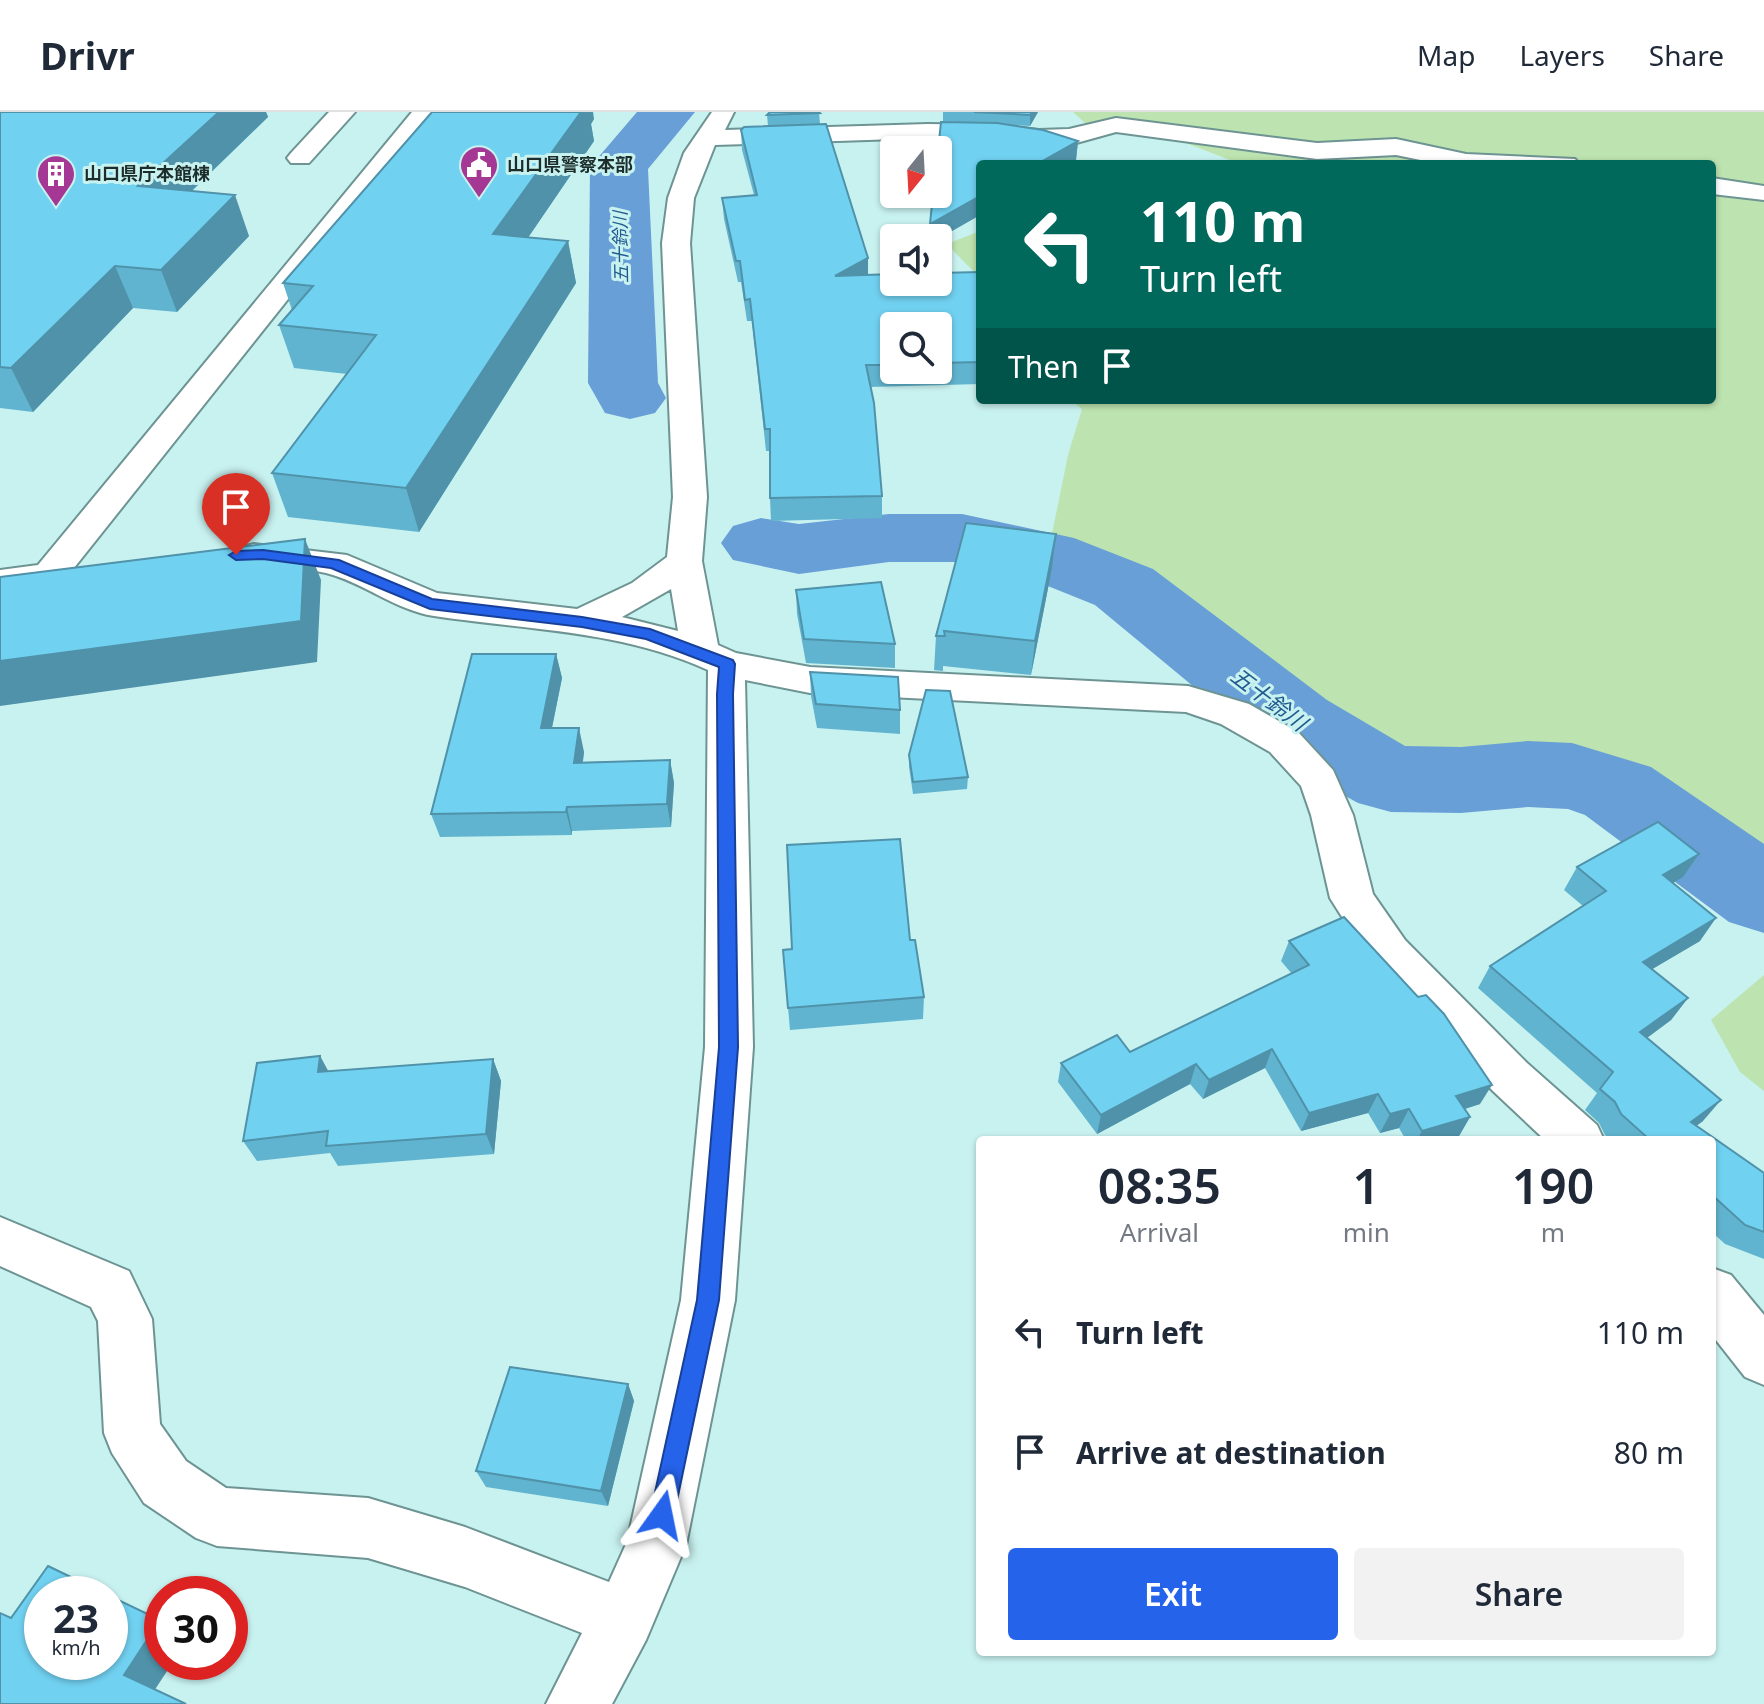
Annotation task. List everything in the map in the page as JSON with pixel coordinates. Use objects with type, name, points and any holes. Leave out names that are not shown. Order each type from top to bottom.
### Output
[{"type":"street","points":[[300,158],[343,112]]},
{"type":"street","points":[[49,575],[425,112]]},
{"type":"street","points":[[578,1704],[624,1618],[656,1545],[708,1300],[729,1047],[725,694],[684,561],[690,497],[676,243],[681,198],[697,153],[724,112]]},
{"type":"street","points":[[707,138],[928,131],[996,132],[1039,138],[1069,137],[1116,125],[1317,151],[1396,147],[1457,160]]},
{"type":"street","points":[[1716,187],[1759,193]]},
{"type":"street","points":[[223,556],[263,555],[334,563],[430,604],[582,622],[650,634],[714,658],[810,680],[1188,699],[1235,714],[1284,742],[1319,780],[1332,815],[1352,898],[1389,953],[1510,1077],[1575,1136]]},
{"type":"street","points":[[582,622],[645,591],[684,561]]},
{"type":"street","points":[[0,581],[102,570]]},
{"type":"street","points":[[0,1241],[110,1289],[125,1319],[132,1433],[165,1482],[217,1517],[368,1528],[465,1557],[624,1618]]},
{"type":"street","points":[[1716,1298],[1764,1358]]},
{"type":"green space","points":[[1073,112],[1764,112],[1764,871],[1649,790],[1548,751],[1444,759],[1355,731],[1186,601],[1114,554],[1052,534],[1068,455],[1082,409],[1075,404],[1716,404],[1716,160],[1230,160],[1142,126],[1085,123]]},
{"type":"green space","points":[[976,233],[976,273],[952,249],[952,242]]},
{"type":"green space","points":[[1764,975],[1764,1091],[1740,1072],[1711,1020]]},
{"type":"building","name":"山口県庁本館棟","points":[[0,112],[219,112],[138,186],[235,195],[161,270],[115,266],[11,368],[0,367]]},
{"type":"building","points":[[432,112],[581,112],[493,234],[568,241],[406,488],[272,473],[376,335],[279,325],[313,286],[283,283]]},
{"type":"building","points":[[770,112],[819,112],[820,113],[767,115]]},
{"type":"building","points":[[974,112],[1032,112],[1030,115]]},
{"type":"building","points":[[941,122],[997,123],[1043,130],[1078,141],[1044,160],[976,160],[976,198],[930,224],[932,208],[952,208],[952,136],[940,136]]},
{"type":"building","points":[[826,124],[868,258],[835,276],[880,274],[880,296],[952,296],[952,273],[976,272],[976,362],[952,363],[952,312],[880,312],[880,365],[866,365],[874,403],[882,496],[770,498],[770,429],[765,429],[750,299],[745,300],[740,261],[736,261],[722,198],[757,195],[741,130],[744,127]]},
{"type":"building","points":[[966,523],[1056,534],[1035,641],[944,631],[945,636],[936,636]]},
{"type":"building","points":[[305,539],[301,621],[0,661],[0,577]]},
{"type":"building","points":[[881,582],[895,644],[804,639],[796,590]]},
{"type":"building","points":[[472,654],[556,654],[541,728],[579,728],[574,763],[670,760],[667,804],[567,807],[566,812],[431,814]]},
{"type":"building","points":[[810,672],[898,677],[900,710],[816,704]]},
{"type":"building","points":[[926,690],[950,691],[968,777],[913,782],[909,755]]},
{"type":"building","points":[[1658,822],[1699,854],[1663,875],[1716,918],[1643,962],[1688,998],[1640,1032],[1721,1100],[1691,1122],[1711,1136],[1646,1136],[1600,1089],[1613,1072],[1490,966],[1606,891],[1577,867]]},
{"type":"building","points":[[900,839],[910,940],[915,940],[924,997],[788,1008],[783,950],[792,949],[787,845]]},
{"type":"building","points":[[1344,917],[1418,997],[1426,995],[1444,1014],[1492,1085],[1456,1096],[1470,1117],[1422,1131],[1409,1109],[1390,1114],[1378,1094],[1309,1113],[1272,1049],[1209,1080],[1196,1064],[1101,1115],[1061,1063],[1117,1035],[1130,1052],[1309,965],[1289,941]]},
{"type":"building","points":[[320,1056],[318,1072],[493,1059],[486,1134],[326,1146],[328,1131],[243,1141],[257,1063]]},
{"type":"building","points":[[1716,1139],[1764,1173],[1764,1232],[1745,1225],[1716,1199]]},
{"type":"building","points":[[510,1367],[628,1384],[601,1491],[476,1471]]},
{"type":"building","points":[[48,1566],[69,1576],[41,1576]]},
{"type":"building","points":[[24,1600],[24,1680],[128,1680],[128,1677],[186,1704],[0,1704],[0,1613],[11,1618]]},
{"type":"building","points":[[128,1605],[144,1612],[144,1644],[128,1669]]},
{"type":"waterway","name":"五十鈴川","points":[[630,398],[623,383],[619,167],[667,112]]},
{"type":"waterway","name":"五十鈴川","points":[[761,543],[799,549],[889,538],[962,538],[1046,556],[1124,587],[1295,722],[1343,754],[1391,779],[1461,780],[1528,774],[1572,776],[1618,791],[1764,895]]},
{"type":"place","name":"山口県警察本部","points":[[479,199]]},
{"type":"place","name":"山口県庁本館棟","points":[[56,208]]},
{"type":"route","points":[[236,555],[334,563],[400,594],[430,604],[582,622],[650,634],[727,664],[729,1047],[708,1300],[662,1515]]}]
